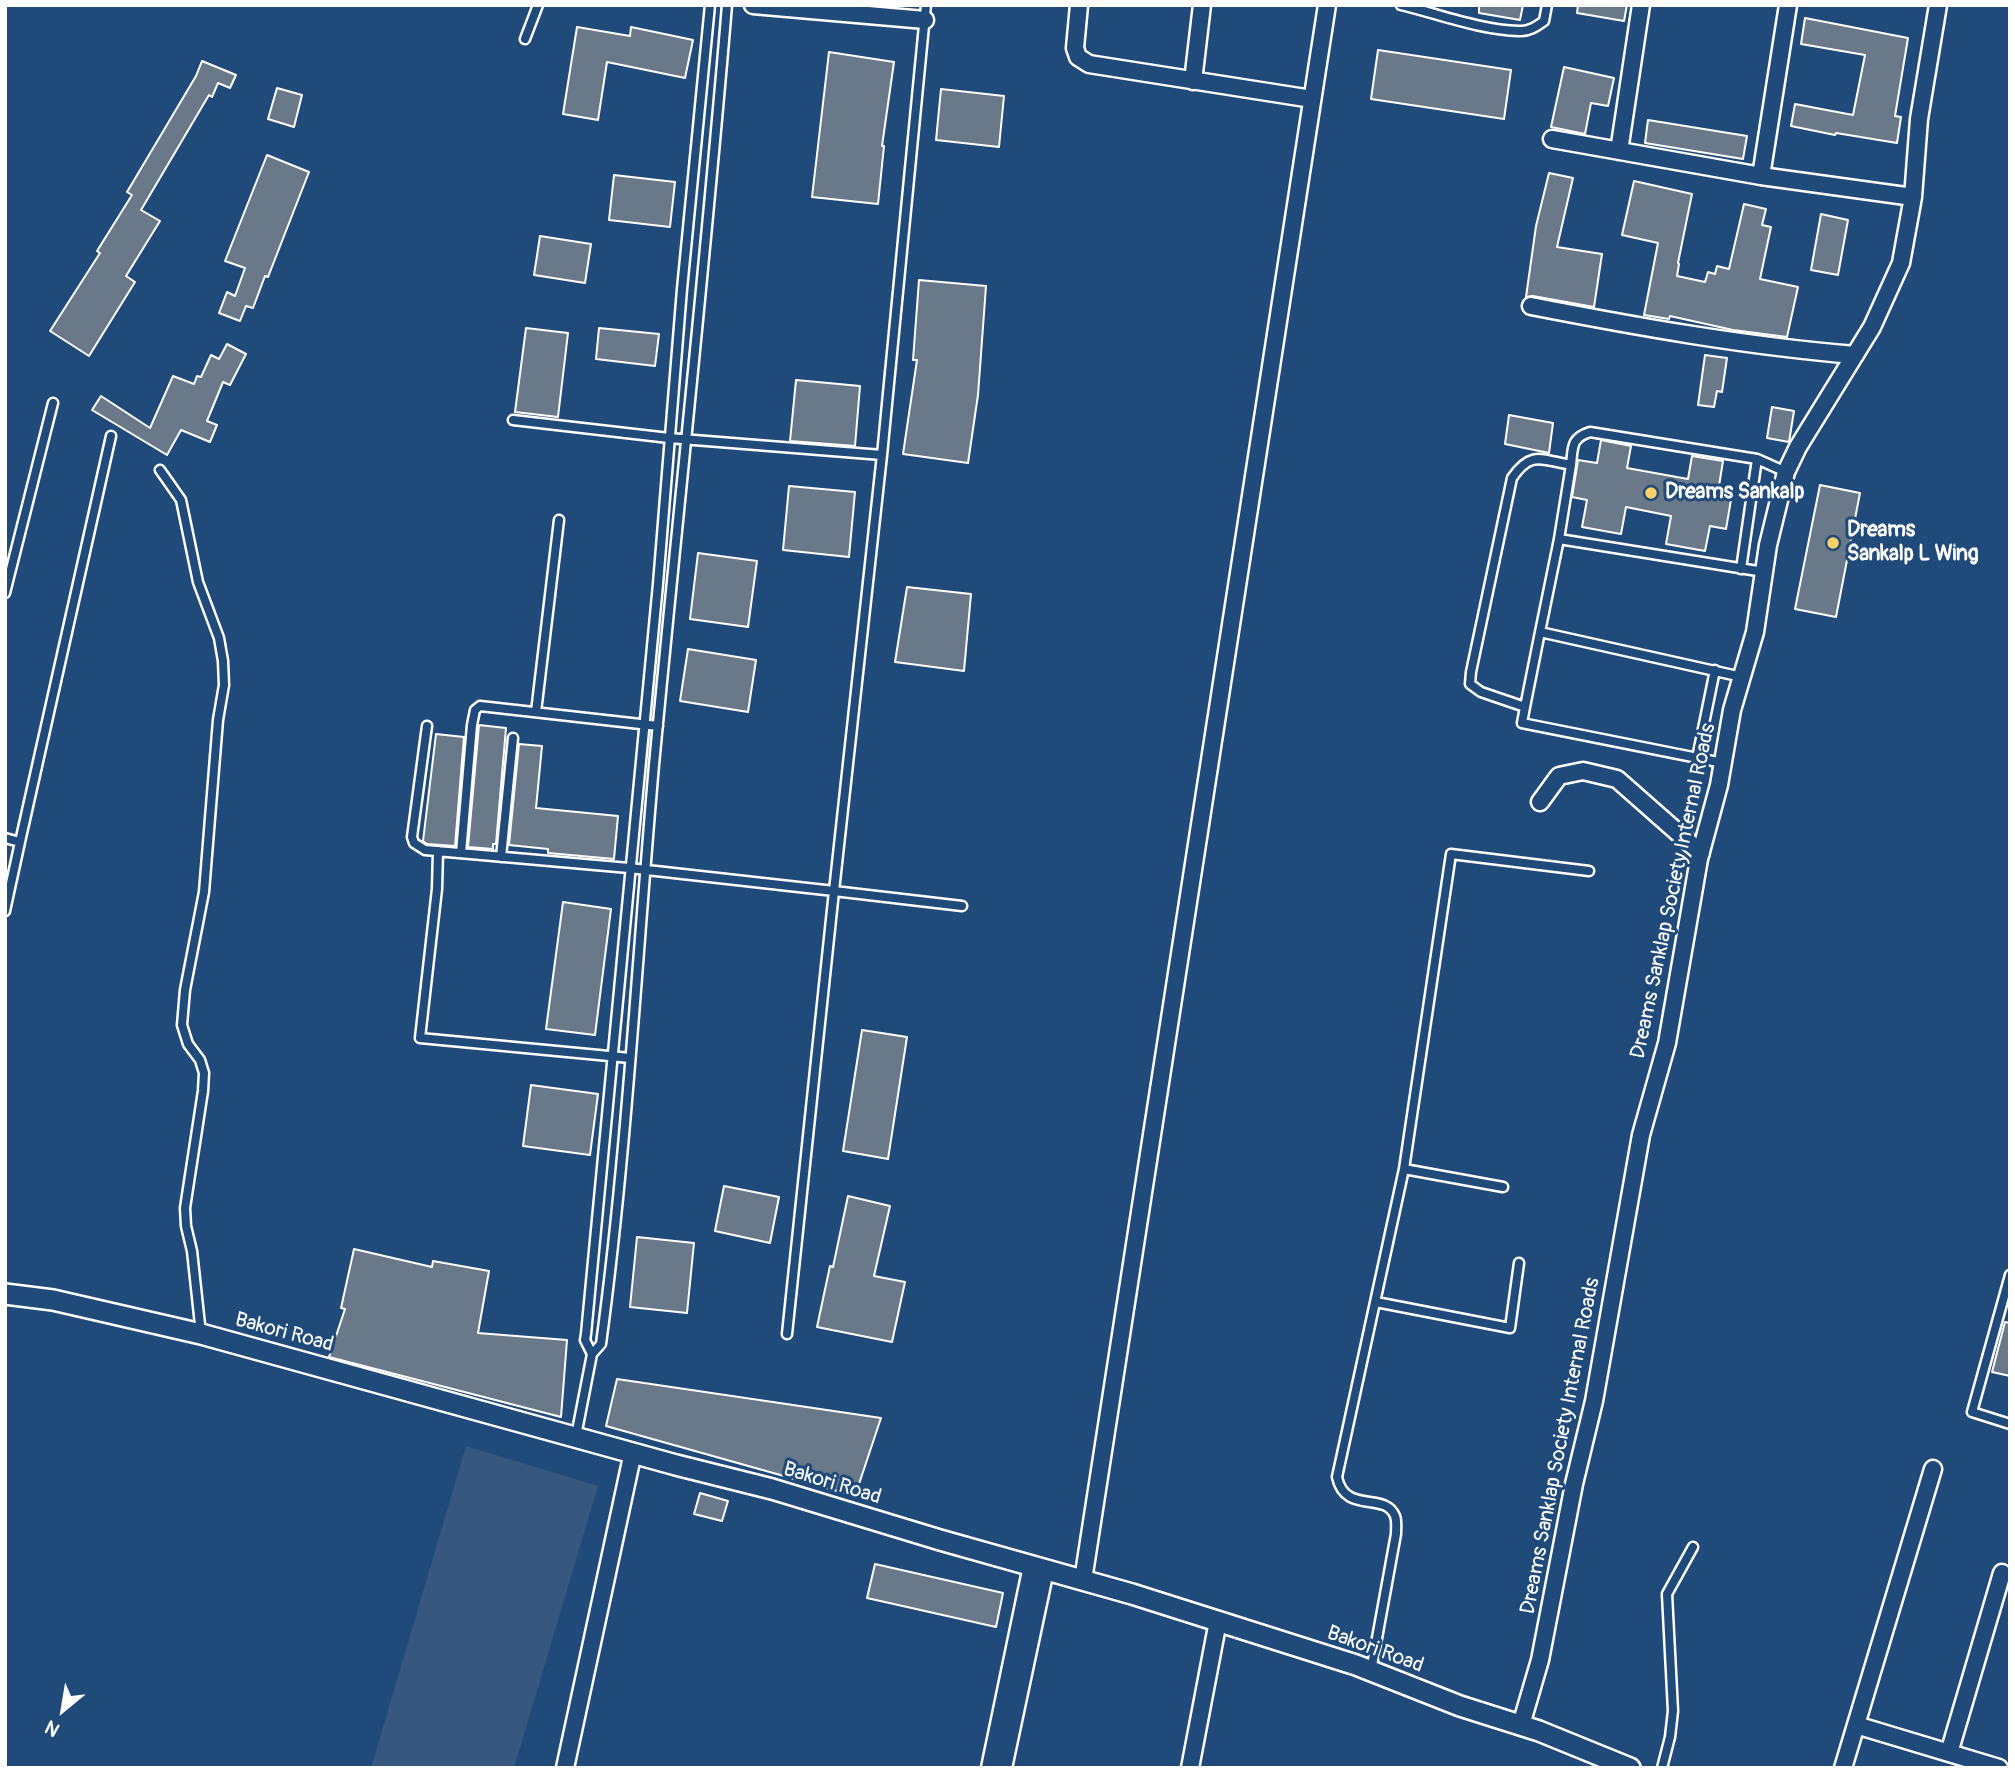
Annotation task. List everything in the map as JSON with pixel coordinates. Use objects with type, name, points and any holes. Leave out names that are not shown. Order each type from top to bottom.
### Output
[{"type":"street","points":[[752,5],[925,13]]},
{"type":"street","points":[[1079,5],[1075,48],[1078,57],[1089,64],[1312,100]]},
{"type":"street","points":[[1193,81],[1202,5]]},
{"type":"street","points":[[1083,1580],[1327,5]]},
{"type":"street","points":[[1619,150],[1641,5]]},
{"type":"street","points":[[1761,176],[1788,5]]},
{"type":"street","name":"Dreams Sanklap Society Internal Roads","points":[[1521,1725],[1540,1660],[1574,1484],[1594,1401],[1641,1135],[1667,1043],[1700,853],[1723,763],[1732,710],[1755,632],[1768,545],[1786,472],[1798,447],[1872,327],[1900,263],[1913,197],[1919,119],[1938,5]]},
{"type":"street","points":[[1552,139],[1761,176],[1913,197]]},
{"type":"street","points":[[1531,306],[1781,349],[1855,355]]},
{"type":"street","points":[[1540,802],[1559,775],[1583,771],[1617,779],[1700,853]]},
{"type":"street","name":"Bakori Road","points":[[5,1294],[54,1300],[201,1334],[772,1489],[1218,1621],[1370,1671],[1460,1706],[1521,1725],[1630,1768]]},
{"type":"street","points":[[565,1768],[633,1452]]},
{"type":"street","points":[[1843,1768],[1933,1469]]},
{"type":"street","points":[[990,1768],[1039,1568]]},
{"type":"street","points":[[1003,1768],[1039,1568]]},
{"type":"street","points":[[1949,1752],[2002,1573]]},
{"type":"street","points":[[1190,1768],[1218,1621]]},
{"type":"street","points":[[1856,1725],[1999,1768]]},
{"type":"lane","points":[[525,39],[538,5]]},
{"type":"lane","points":[[592,1354],[585,1340],[658,584],[669,438],[710,5]]},
{"type":"lane","points":[[576,1436],[592,1354],[601,1344],[602,1337],[727,5]]},
{"type":"lane","points":[[1401,5],[1522,32],[1544,21],[1547,5]]},
{"type":"lane","points":[[787,1334],[882,455],[925,13]]},
{"type":"lane","points":[[5,593],[53,404]]},
{"type":"lane","points":[[513,421],[669,438],[882,455]]},
{"type":"lane","points":[[1723,763],[1522,723],[1559,539],[1573,444],[1579,436],[1590,432],[1757,459],[1786,472]]},
{"type":"lane","points":[[5,911],[111,436]]},
{"type":"lane","points":[[1525,706],[1481,692],[1470,684],[1471,671],[1512,478],[1521,464],[1534,458],[1571,465]]},
{"type":"lane","points":[[1741,569],[1757,459]]},
{"type":"lane","points":[[160,470],[181,500],[198,582],[219,638],[223,661],[224,685],[214,759],[204,892],[185,990],[182,1025],[188,1044],[200,1060],[204,1073],[185,1208],[201,1334]]},
{"type":"lane","points":[[536,712],[559,520]]},
{"type":"lane","points":[[1559,539],[1764,572]]},
{"type":"lane","points":[[1540,632],[1742,677]]},
{"type":"lane","points":[[1698,758],[1714,670]]},
{"type":"lane","points":[[461,853],[472,725],[475,710],[480,706],[658,726]]},
{"type":"lane","points":[[427,726],[412,837],[419,847],[425,850],[629,868],[962,906]]},
{"type":"lane","points":[[501,857],[513,738]]},
{"type":"lane","points":[[5,838],[20,842]]},
{"type":"lane","points":[[438,851],[437,890],[420,1038],[630,1058]]},
{"type":"lane","points":[[1370,1671],[1396,1534],[1395,1516],[1387,1506],[1349,1498],[1339,1490],[1337,1477],[1404,1169],[1451,854],[1589,871]]},
{"type":"lane","points":[[1404,1169],[1503,1187]]},
{"type":"lane","points":[[1376,1302],[1510,1328],[1519,1263]]},
{"type":"lane","points":[[2010,1275],[1972,1412],[2010,1424]]},
{"type":"lane","points":[[1662,1768],[1674,1711],[1667,1594],[1693,1547]]},
{"type":"shaded area","points":[[466,1446],[598,1486],[514,1768],[371,1768]]},
{"type":"building","points":[[1479,5],[1523,5],[1520,20],[1479,13]]},
{"type":"building","points":[[1578,5],[1627,5],[1624,21],[1577,13]]},
{"type":"building","points":[[1805,18],[1908,38],[1895,116],[1901,117],[1897,143],[1791,126],[1795,104],[1853,115],[1865,55],[1801,44]]},
{"type":"building","points":[[577,27],[630,36],[631,27],[693,40],[685,78],[607,62],[598,120],[563,114]]},
{"type":"building","points":[[1378,50],[1511,70],[1504,119],[1371,99]]},
{"type":"building","points":[[829,52],[894,62],[882,146],[878,204],[812,197]]},
{"type":"building","points":[[202,61],[236,75],[230,88],[218,83],[212,97],[209,95],[141,210],[160,221],[126,276],[135,282],[89,356],[50,331],[100,253],[97,251],[132,195],[127,192],[196,76]]},
{"type":"building","points":[[1564,67],[1614,78],[1608,106],[1591,103],[1585,134],[1551,127]]},
{"type":"building","points":[[277,88],[302,95],[294,127],[268,119]]},
{"type":"building","points":[[941,89],[1004,96],[999,147],[936,140]]},
{"type":"building","points":[[1648,120],[1747,136],[1743,159],[1645,143]]},
{"type":"building","points":[[267,155],[309,172],[268,277],[265,276],[253,308],[246,306],[240,321],[219,313],[227,292],[235,296],[245,268],[225,261]]},
{"type":"building","points":[[1549,173],[1573,178],[1557,247],[1602,254],[1594,307],[1526,297],[1536,226]]},
{"type":"building","points":[[614,175],[675,182],[670,227],[609,220]]},
{"type":"building","points":[[1634,181],[1692,194],[1677,276],[1705,282],[1708,272],[1715,274],[1717,266],[1729,269],[1744,204],[1766,209],[1762,225],[1771,227],[1760,279],[1798,287],[1787,337],[1733,330],[1670,316],[1669,319],[1644,315],[1658,243],[1622,235]]},
{"type":"building","points":[[1821,214],[1848,220],[1838,275],[1811,270]]},
{"type":"building","points":[[540,236],[591,244],[585,283],[534,275]]},
{"type":"building","points":[[919,280],[986,286],[978,395],[968,463],[903,454],[917,360],[913,360]]},
{"type":"building","points":[[526,328],[568,333],[558,417],[515,412]]},
{"type":"building","points":[[599,328],[659,334],[655,366],[596,359]]},
{"type":"building","points":[[227,344],[246,354],[230,385],[223,382],[207,421],[217,425],[210,442],[181,430],[167,455],[92,410],[101,396],[150,428],[173,376],[194,384],[197,376],[201,377],[211,355],[219,359]]},
{"type":"building","points":[[1705,355],[1727,358],[1722,392],[1717,391],[1714,407],[1698,405]]},
{"type":"building","points":[[796,380],[860,386],[855,446],[790,441]]},
{"type":"building","points":[[1772,407],[1794,411],[1789,442],[1767,438]]},
{"type":"building","points":[[1509,415],[1553,423],[1549,453],[1505,444]]},
{"type":"building","name":"Dreams Sankalp","points":[[1601,440],[1631,446],[1627,468],[1688,479],[1692,456],[1723,461],[1719,486],[1733,488],[1726,529],[1710,526],[1705,551],[1666,544],[1671,516],[1626,507],[1621,534],[1582,527],[1587,500],[1572,497],[1578,460],[1597,463]]},
{"type":"building","name":"Dreams Sankalp L Wing","points":[[1820,485],[1860,493],[1836,617],[1795,609]]},
{"type":"building","points":[[789,486],[855,492],[849,557],[783,550]]},
{"type":"building","points":[[698,553],[757,561],[748,627],[690,619]]},
{"type":"building","points":[[907,587],[971,594],[964,671],[895,662]]},
{"type":"building","points":[[688,649],[756,660],[748,712],[680,701]]},
{"type":"building","points":[[479,725],[506,728],[496,844],[493,844],[493,849],[468,847]]},
{"type":"building","points":[[436,734],[464,737],[455,846],[427,844],[423,841]]},
{"type":"building","points":[[519,744],[542,746],[536,808],[618,816],[614,859],[548,853],[548,849],[509,845]]},
{"type":"building","points":[[563,902],[611,909],[595,1035],[546,1029]]},
{"type":"building","points":[[862,1030],[907,1037],[888,1159],[843,1151]]},
{"type":"building","points":[[531,1085],[598,1094],[590,1155],[523,1146]]},
{"type":"building","points":[[724,1186],[779,1197],[770,1243],[715,1231]]},
{"type":"building","points":[[848,1196],[890,1206],[874,1276],[905,1282],[892,1342],[817,1327]]},
{"type":"building","points":[[637,1237],[694,1243],[687,1313],[630,1307]]},
{"type":"building","points":[[354,1249],[432,1267],[433,1261],[489,1271],[478,1333],[567,1340],[561,1417],[329,1357],[345,1309],[341,1308]]},
{"type":"building","points":[[2005,1322],[2010,1323],[2010,1376],[1992,1372]]},
{"type":"building","points":[[617,1379],[881,1418],[855,1496],[606,1426]]},
{"type":"building","points":[[700,1493],[728,1501],[722,1521],[694,1514]]},
{"type":"building","points":[[875,1564],[1003,1593],[996,1627],[867,1598]]},
{"type":"place","name":"Dreams Sankalp","points":[[1651,493]]},
{"type":"place","name":"Dreams Sankalp L Wing","points":[[1833,543]]}]
